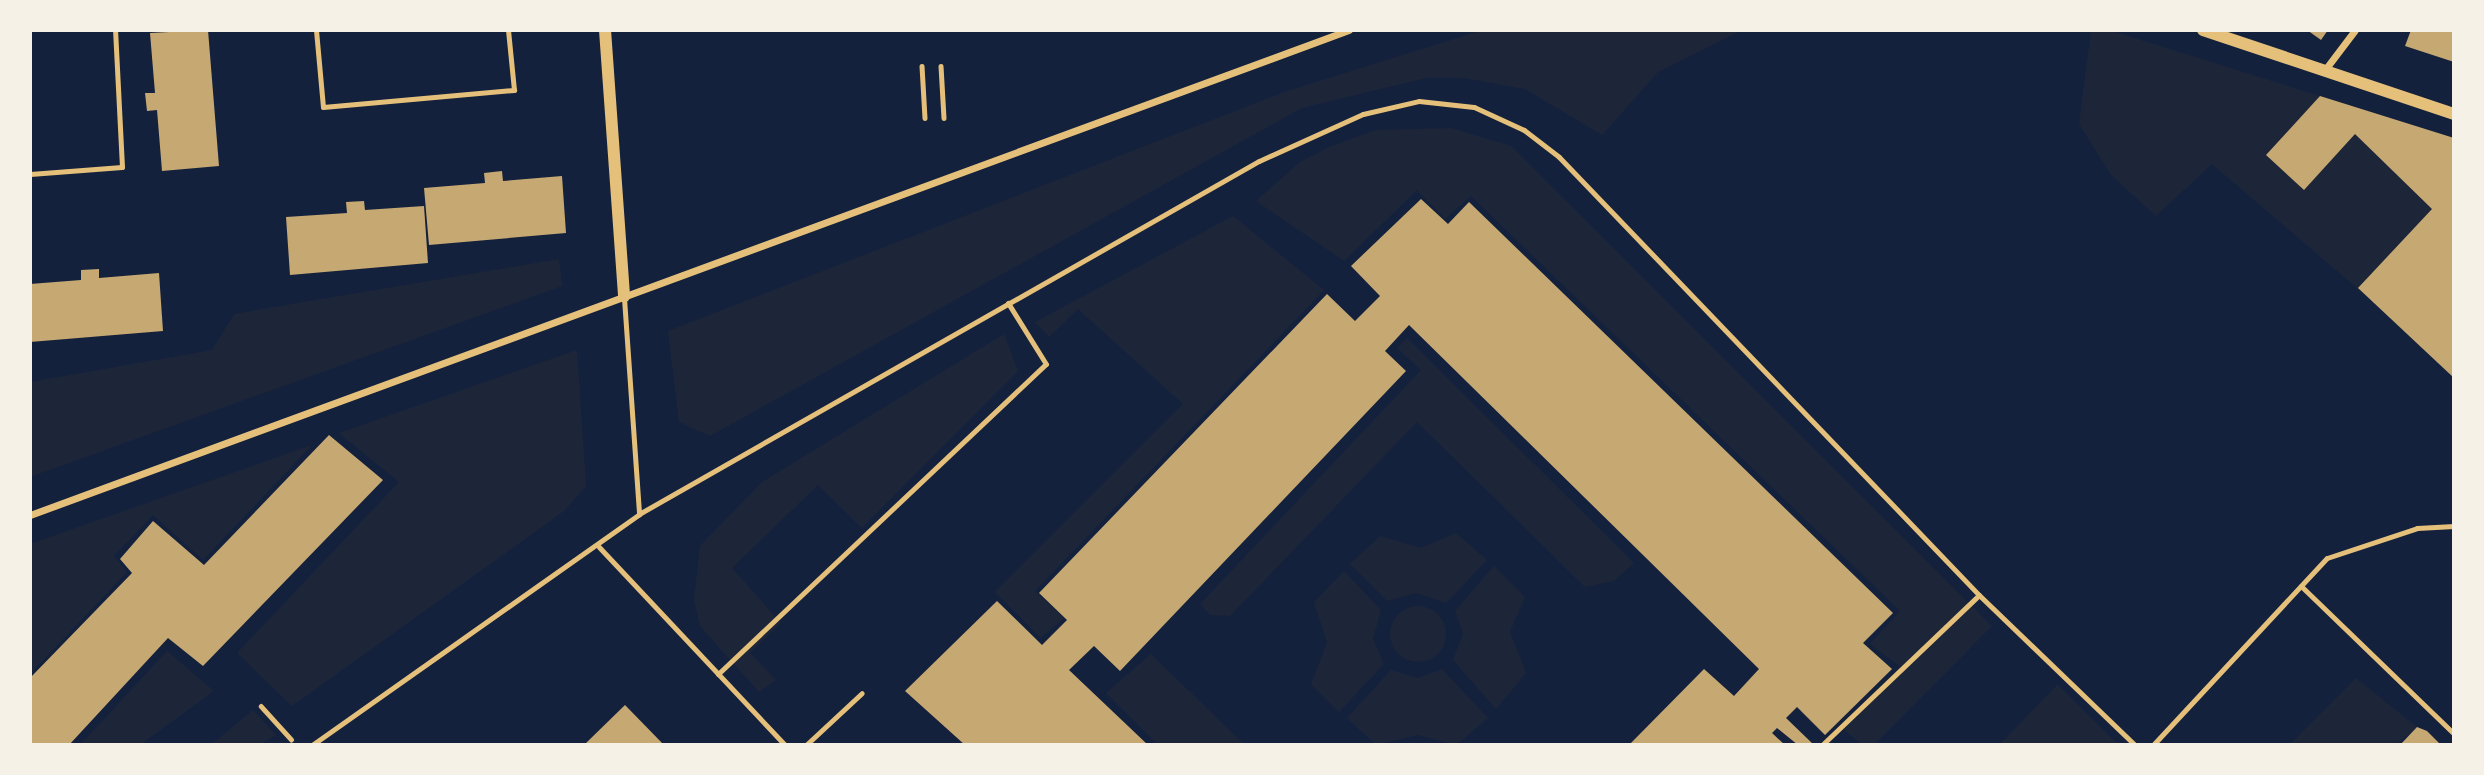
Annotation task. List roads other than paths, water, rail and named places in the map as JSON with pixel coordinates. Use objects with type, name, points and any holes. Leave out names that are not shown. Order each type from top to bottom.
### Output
[{"type":"street","points":[[605,30],[624,296]]},
{"type":"street","points":[[30,515],[1349,30]]},
{"type":"street","points":[[2203,30],[2454,114]]},
{"type":"street","points":[[2324,71],[2355,30]]},
{"type":"lane","points":[[30,174],[122,167],[115,30]]},
{"type":"lane","points":[[316,30],[323,107],[513,90],[508,30]]},
{"type":"lane","points":[[312,745],[599,547],[639,514],[1258,161],[1363,114],[1419,102],[1474,107],[1524,130],[1559,157],[1979,595],[2135,745]]},
{"type":"lane","points":[[624,296],[639,514]]},
{"type":"lane","points":[[718,674],[1046,364],[1008,303]]},
{"type":"lane","points":[[2153,745],[2327,558],[2417,528],[2454,526]]},
{"type":"lane","points":[[599,547],[785,745]]},
{"type":"lane","points":[[2301,586],[2454,734]]},
{"type":"lane","points":[[1822,745],[1979,595]]},
{"type":"lane","points":[[806,745],[862,692]]}]
